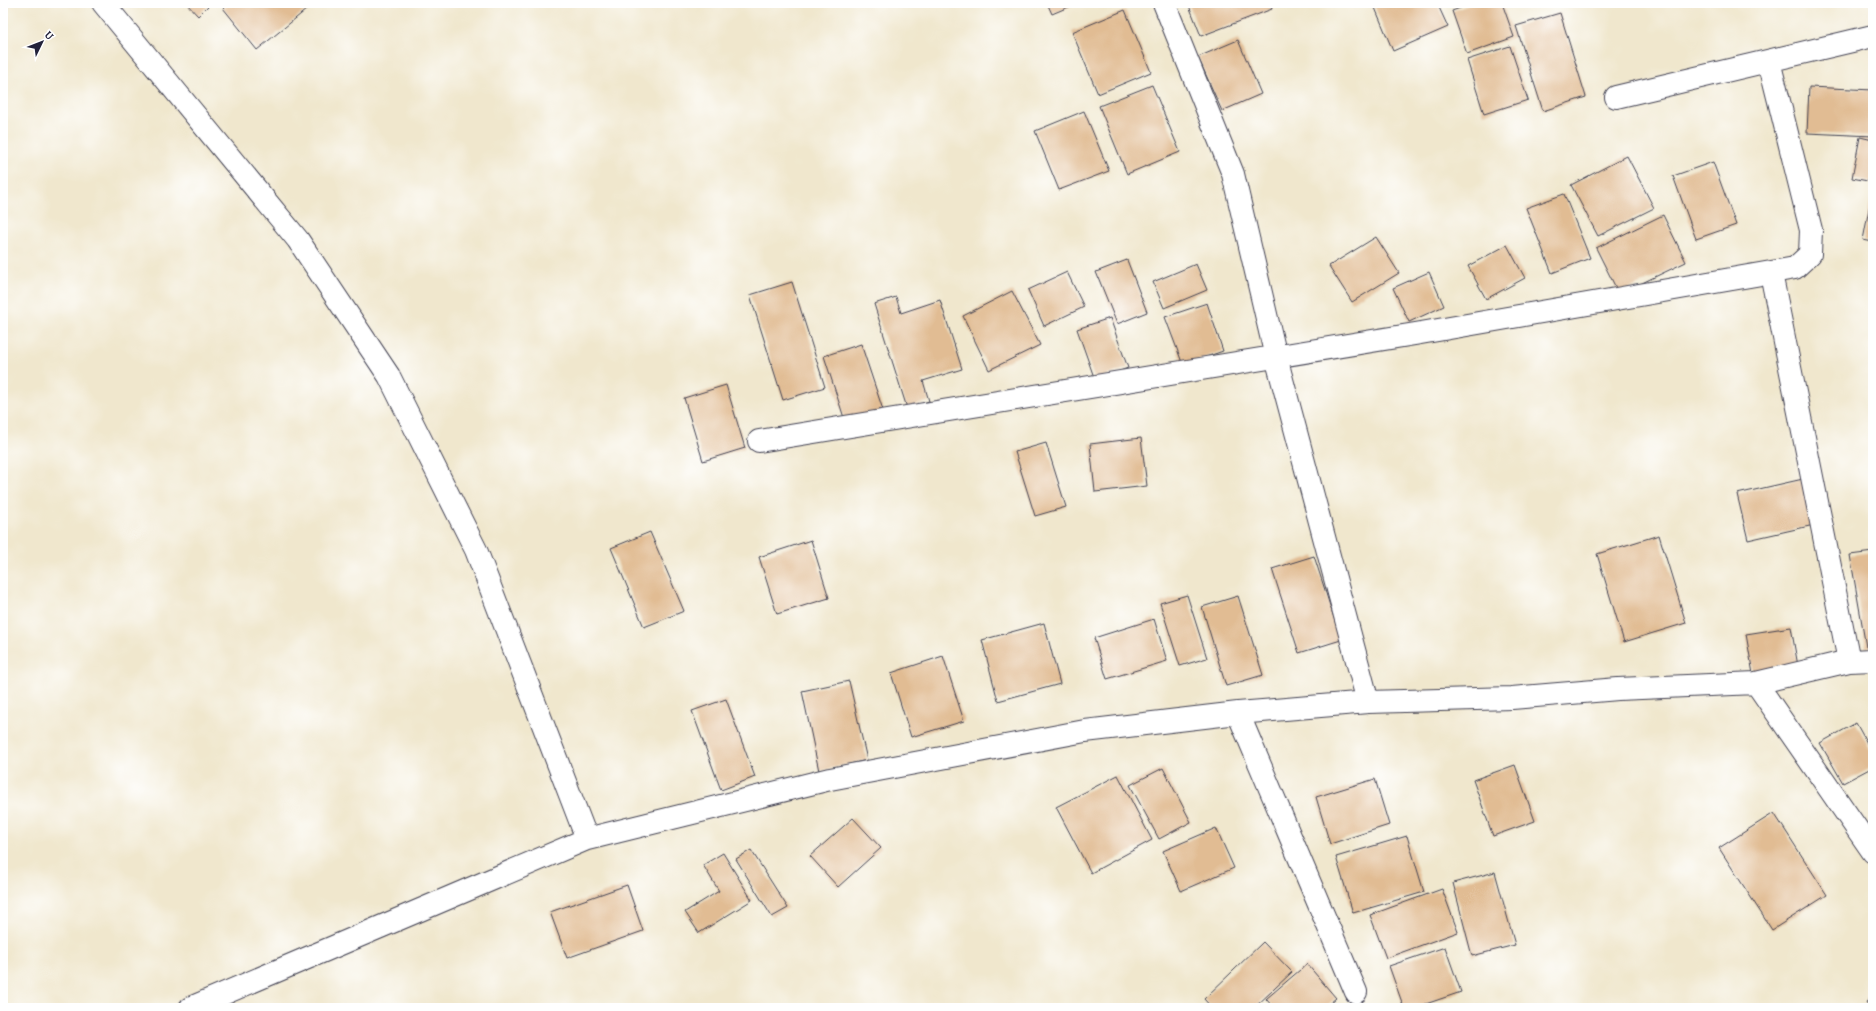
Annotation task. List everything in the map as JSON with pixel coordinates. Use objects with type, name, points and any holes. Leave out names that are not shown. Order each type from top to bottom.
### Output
[{"type":"street","points":[[103,3],[298,240],[389,376],[476,550],[587,838]]},
{"type":"street","points":[[1164,3],[1233,174],[1276,358],[1368,702]]},
{"type":"street","points":[[1616,97],[1873,36]]},
{"type":"street","points":[[759,441],[1276,358],[1795,268],[1810,254],[1811,230],[1769,61]]},
{"type":"street","points":[[1771,273],[1849,661]]},
{"type":"street","points":[[190,1008],[587,838],[830,779],[1085,731],[1238,713],[1368,702],[1512,698],[1756,682],[1849,661],[1873,660]]},
{"type":"street","points":[[1756,682],[1873,852]]},
{"type":"street","points":[[1238,713],[1356,992]]},
{"type":"building","points":[[186,3],[211,3],[198,16]]},
{"type":"building","points":[[229,3],[310,3],[312,5],[257,50],[223,8]]},
{"type":"building","points":[[1047,3],[1078,3],[1052,14]]},
{"type":"building","points":[[1188,3],[1270,3],[1272,9],[1201,36]]},
{"type":"building","points":[[1373,3],[1437,3],[1448,27],[1393,51]]},
{"type":"building","points":[[1474,3],[1502,3],[1514,37],[1467,54],[1452,11]]},
{"type":"building","points":[[1125,10],[1151,72],[1098,94],[1072,32]]},
{"type":"building","points":[[1560,13],[1586,97],[1543,111],[1516,26]]},
{"type":"building","points":[[1238,40],[1261,94],[1222,111],[1198,57]]},
{"type":"building","points":[[1510,46],[1528,100],[1484,114],[1467,60]]},
{"type":"building","points":[[1152,85],[1180,152],[1127,174],[1099,106]]},
{"type":"building","points":[[1809,87],[1873,90],[1873,136],[1807,133]]},
{"type":"building","points":[[1084,111],[1109,171],[1059,190],[1035,131]]},
{"type":"building","points":[[1860,137],[1873,140],[1873,182],[1852,178]]},
{"type":"building","points":[[1627,156],[1654,208],[1598,236],[1571,185]]},
{"type":"building","points":[[1713,162],[1736,225],[1696,239],[1673,176]]},
{"type":"building","points":[[1873,193],[1873,242],[1863,240]]},
{"type":"building","points":[[1564,194],[1590,258],[1552,273],[1526,208]]},
{"type":"building","points":[[1663,215],[1686,262],[1619,294],[1596,248]]},
{"type":"building","points":[[1376,237],[1399,273],[1352,302],[1329,266]]},
{"type":"building","points":[[1507,245],[1525,278],[1486,299],[1468,266]]},
{"type":"building","points":[[1127,260],[1147,312],[1117,324],[1096,272]]},
{"type":"building","points":[[1196,264],[1207,290],[1164,308],[1153,282]]},
{"type":"building","points":[[1067,272],[1084,307],[1044,326],[1028,290]]},
{"type":"building","points":[[1429,272],[1444,306],[1409,322],[1393,288]]},
{"type":"building","points":[[792,282],[825,387],[783,400],[750,295]]},
{"type":"building","points":[[1012,291],[1040,345],[989,370],[963,316]]},
{"type":"building","points":[[896,297],[901,313],[940,300],[962,369],[923,381],[929,401],[907,408],[874,304]]},
{"type":"building","points":[[1207,303],[1223,351],[1183,365],[1165,317]]},
{"type":"building","points":[[1110,318],[1128,368],[1095,380],[1077,329]]},
{"type":"building","points":[[861,344],[884,413],[846,424],[824,356]]},
{"type":"building","points":[[726,385],[745,448],[703,461],[684,398]]},
{"type":"building","points":[[1141,438],[1147,486],[1095,492],[1090,444]]},
{"type":"building","points":[[1046,443],[1066,507],[1035,516],[1015,452]]},
{"type":"building","points":[[1803,479],[1814,525],[1748,540],[1737,494]]},
{"type":"building","points":[[650,532],[684,611],[644,627],[611,548]]},
{"type":"building","points":[[1659,535],[1686,623],[1624,642],[1597,554]]},
{"type":"building","points":[[811,540],[829,598],[777,614],[759,557]]},
{"type":"building","points":[[1873,552],[1873,646],[1866,647],[1850,555]]},
{"type":"building","points":[[1314,556],[1341,640],[1299,653],[1272,569]]},
{"type":"building","points":[[1187,595],[1207,658],[1180,666],[1160,603]]},
{"type":"building","points":[[1238,596],[1263,675],[1226,686],[1202,607]]},
{"type":"building","points":[[1154,619],[1167,661],[1107,679],[1094,638]]},
{"type":"building","points":[[1044,623],[1060,684],[998,701],[982,640]]},
{"type":"building","points":[[1791,627],[1798,666],[1753,674],[1746,634]]},
{"type":"building","points":[[943,656],[964,721],[911,737],[891,673]]},
{"type":"building","points":[[849,681],[867,760],[819,771],[802,691]]},
{"type":"building","points":[[726,699],[755,777],[721,790],[692,711]]},
{"type":"building","points":[[1856,723],[1873,754],[1873,767],[1843,783],[1820,743]]},
{"type":"building","points":[[1515,765],[1535,821],[1493,836],[1473,780]]},
{"type":"building","points":[[1163,768],[1191,822],[1159,839],[1130,785]]},
{"type":"building","points":[[1118,775],[1152,840],[1091,873],[1056,807]]},
{"type":"building","points":[[1375,779],[1389,825],[1330,844],[1316,797]]},
{"type":"building","points":[[1774,813],[1827,895],[1772,930],[1719,848]]},
{"type":"building","points":[[853,818],[881,848],[838,887],[810,856]]},
{"type":"building","points":[[1216,828],[1234,868],[1181,891],[1163,851]]},
{"type":"building","points":[[1407,836],[1424,892],[1353,913],[1336,857]]},
{"type":"building","points":[[751,850],[788,908],[772,917],[736,859]]},
{"type":"building","points":[[723,853],[752,900],[699,933],[685,912],[719,891],[703,865]]},
{"type":"building","points":[[1495,872],[1515,945],[1472,956],[1453,883]]},
{"type":"building","points":[[627,885],[643,931],[567,958],[550,912]]},
{"type":"building","points":[[1442,889],[1458,932],[1386,958],[1370,915]]},
{"type":"building","points":[[1263,942],[1292,972],[1254,1008],[1212,1008],[1204,999]]},
{"type":"building","points":[[1445,947],[1461,992],[1414,1008],[1404,1008],[1389,966]]},
{"type":"building","points":[[1307,964],[1336,998],[1324,1008],[1274,1008],[1266,999]]},
{"type":"building","points":[[1873,997],[1873,1008],[1870,1008],[1866,1002]]}]
